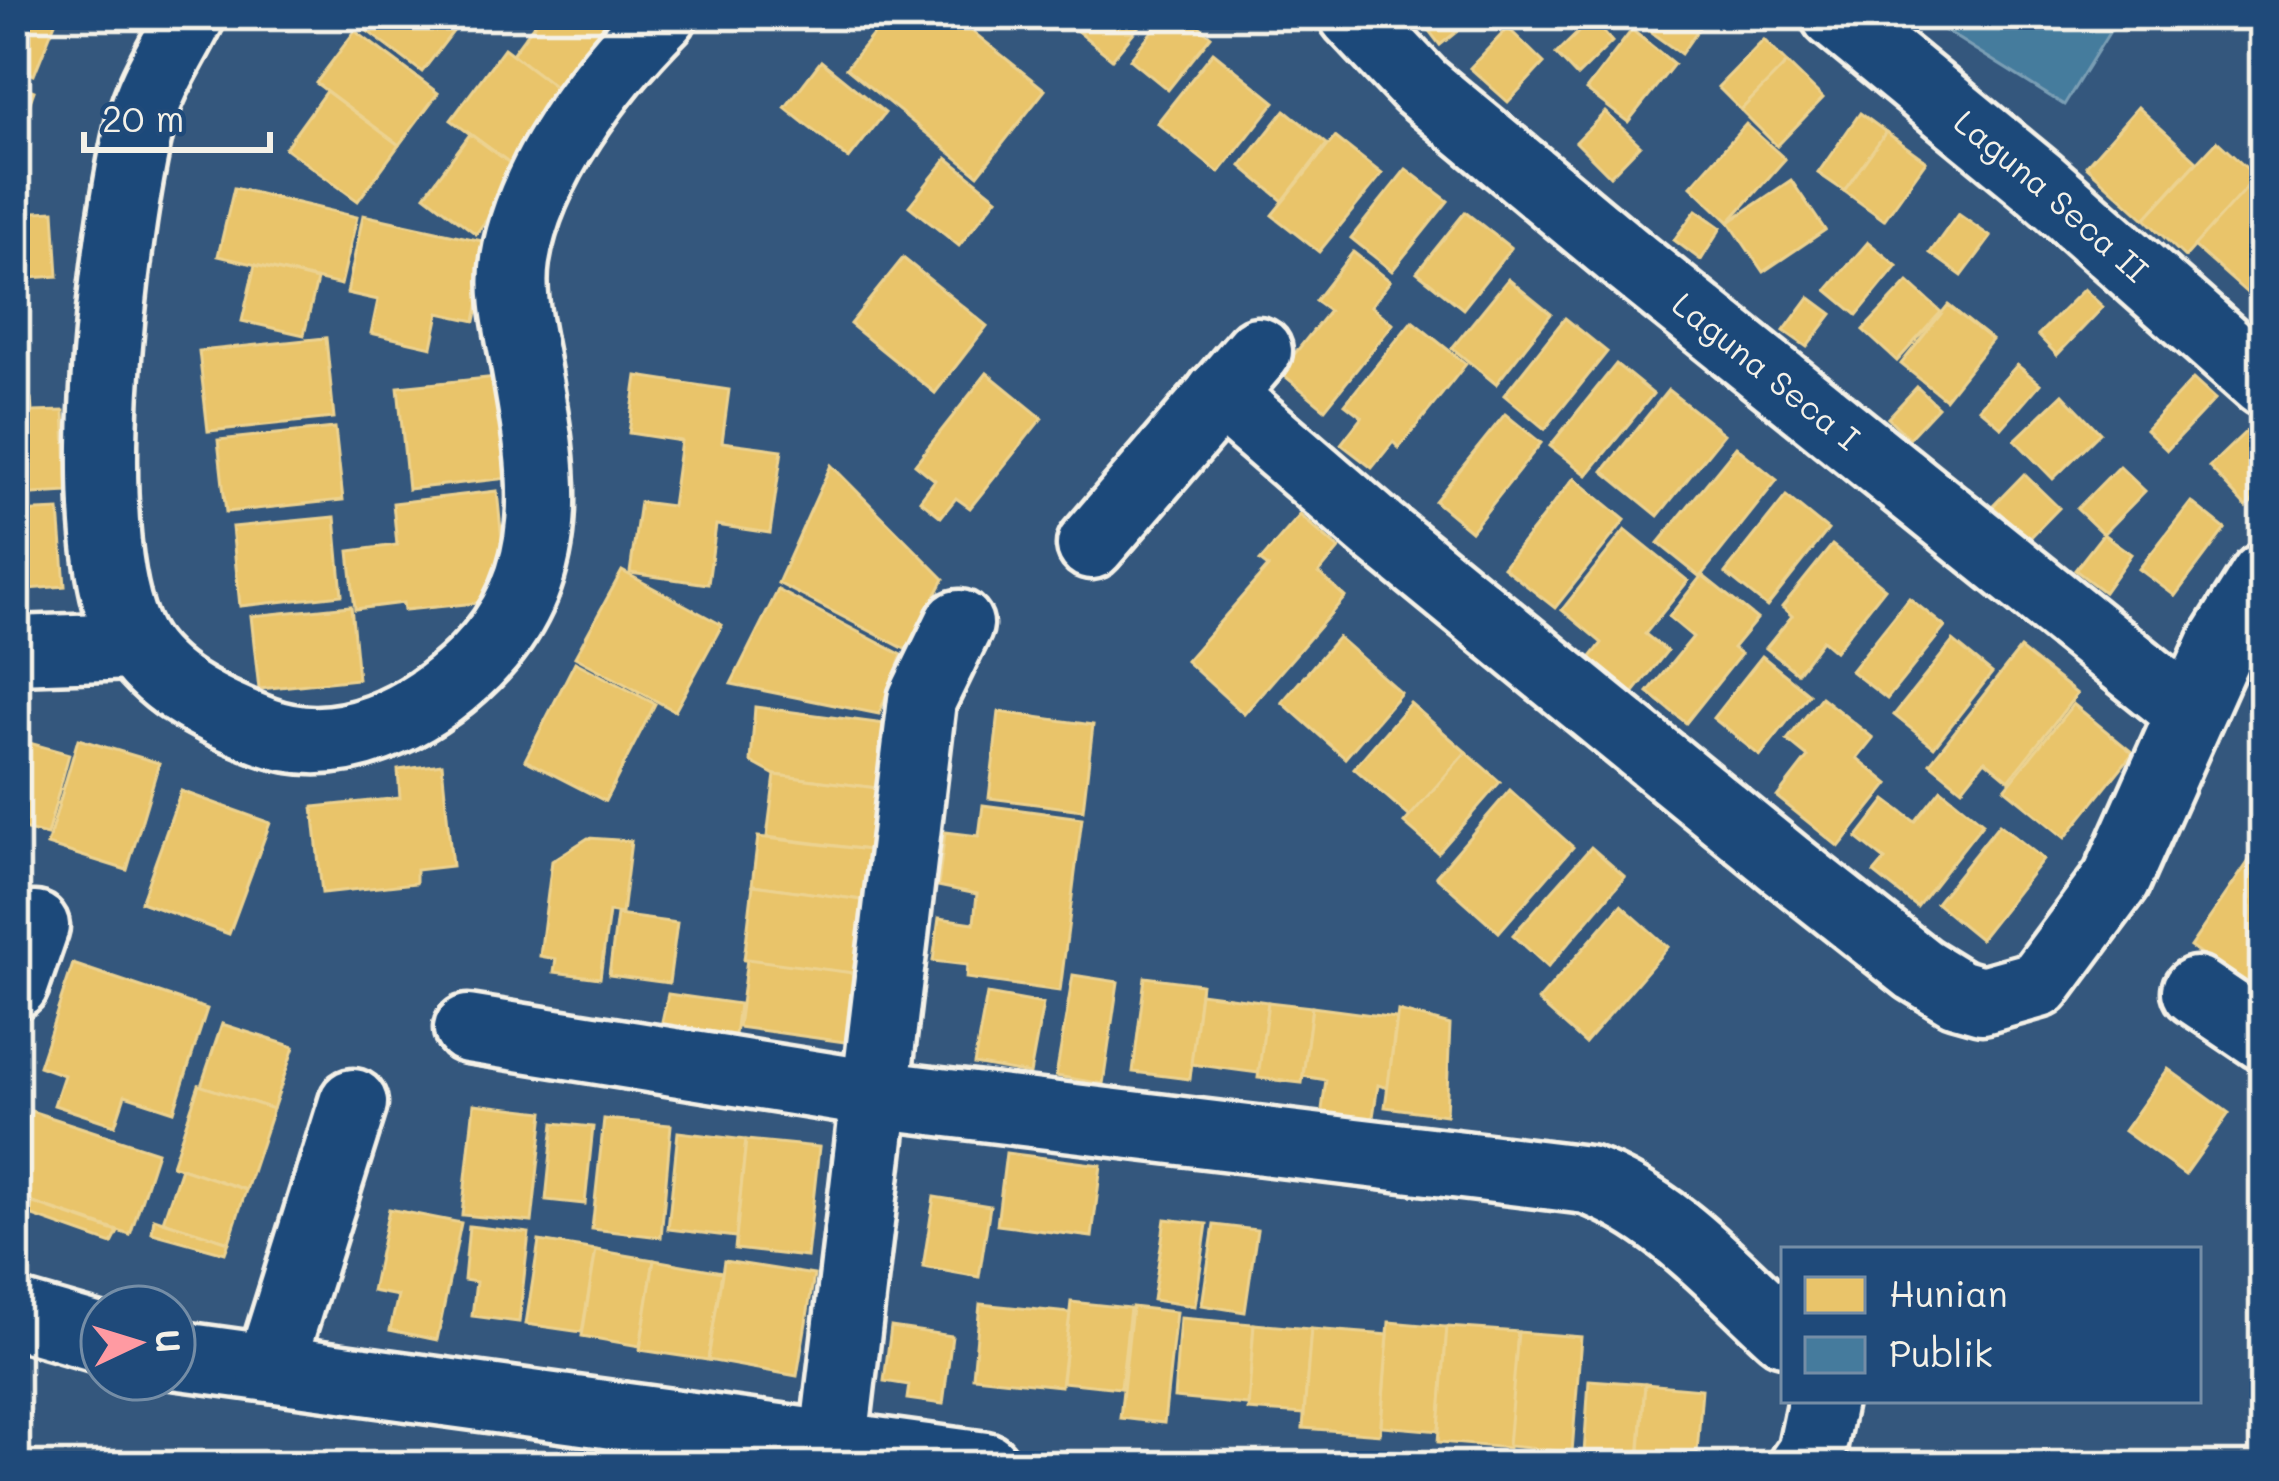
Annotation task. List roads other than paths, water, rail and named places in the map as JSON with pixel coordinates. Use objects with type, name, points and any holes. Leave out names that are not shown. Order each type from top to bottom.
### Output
[{"type":"street","points":[[191,15],[142,118],[108,348],[101,441],[106,517],[117,590],[136,646],[177,689],[234,720],[288,740],[349,740],[402,717],[454,679],[513,620],[542,535],[542,458],[512,292],[515,257],[532,199],[564,145],[634,44],[663,15]]},
{"type":"street","name":"Laguna Seca I","points":[[1353,15],[1420,86],[1632,263],[2190,713]]},
{"type":"street","name":"Laguna Seca II","points":[[1835,15],[2038,182],[2264,383]]},
{"type":"street","points":[[1091,545],[1239,372],[1376,529],[1918,969],[1958,993],[1982,1000],[2039,984],[2116,880],[2220,647],[2264,577]]},
{"type":"street","points":[[832,1456],[922,700],[959,624]]},
{"type":"street","points":[[15,650],[136,646]]},
{"type":"street","points":[[2196,991],[2264,1037]]},
{"type":"street","points":[[468,1029],[874,1094],[1587,1180],[1630,1196],[1668,1224],[1781,1328]]},
{"type":"street","points":[[270,1367],[353,1102]]},
{"type":"street","points":[[15,1314],[78,1332]]},
{"type":"street","points":[[198,1358],[832,1456],[985,1466]]},
{"type":"street","points":[[1802,1466],[1811,1453],[1821,1403]]}]
